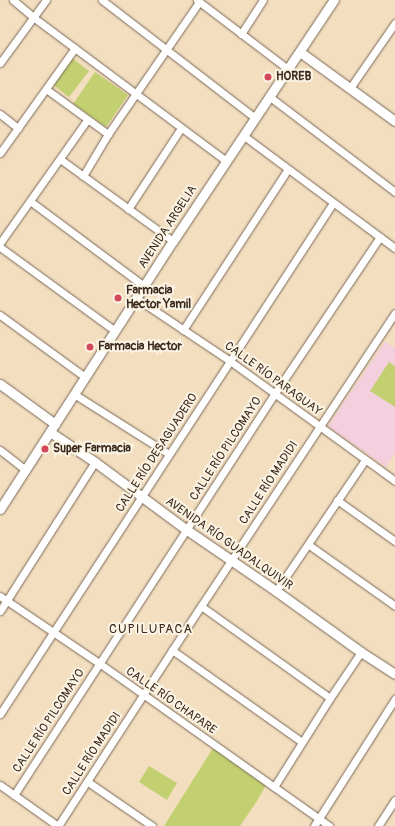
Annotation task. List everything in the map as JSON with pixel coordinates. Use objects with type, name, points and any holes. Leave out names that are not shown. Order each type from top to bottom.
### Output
[{"type":"street","points":[[13,0],[74,48],[226,161]]},
{"type":"street","points":[[0,63],[46,0]]},
{"type":"street","points":[[102,0],[255,118]]},
{"type":"street","points":[[241,34],[263,0]]},
{"type":"street","name":"AVENIDA ARGELIA","points":[[0,509],[173,241],[334,0]]},
{"type":"street","points":[[83,176],[108,134],[198,1],[288,69]]},
{"type":"street","points":[[350,88],[395,23]]},
{"type":"street","points":[[0,153],[74,48]]},
{"type":"street","points":[[300,52],[395,121]]},
{"type":"street","points":[[46,89],[108,134]]},
{"type":"street","points":[[270,97],[395,192]]},
{"type":"street","points":[[0,114],[18,128]]},
{"type":"street","points":[[0,243],[87,120]]},
{"type":"street","points":[[128,209],[181,128]]},
{"type":"street","points":[[244,136],[395,248]]},
{"type":"street","points":[[60,159],[173,241]]},
{"type":"street","points":[[183,330],[288,169]]},
{"type":"street","points":[[30,201],[144,286]]},
{"type":"street","name":"CALLE RÍO DESAGUADERO","points":[[0,714],[143,497],[168,454],[333,203]]},
{"type":"street","name":"CALLE RÍO PILCOMAYO","points":[[14,795],[275,393],[380,237]]},
{"type":"street","points":[[0,247],[115,331]]},
{"type":"street","name":"CALLE RÍO PARAGUAY","points":[[136,298],[230,361],[395,481]]},
{"type":"street","name":"CALLE RÍO MADIDI","points":[[58,826],[88,782],[142,695],[395,313]]},
{"type":"street","points":[[0,315],[85,378]]},
{"type":"street","points":[[388,325],[395,330]]},
{"type":"street","name":"AVENIDA RÍO GUADALQUIVIR","points":[[0,384],[95,462],[187,530],[276,591],[360,652],[395,674]]},
{"type":"street","points":[[74,394],[168,454]]},
{"type":"street","points":[[0,450],[26,470]]},
{"type":"street","points":[[276,591],[365,460]]},
{"type":"street","points":[[0,611],[95,462]]},
{"type":"street","points":[[337,500],[395,541]]},
{"type":"street","points":[[308,545],[395,606]]},
{"type":"street","name":"CALLE RÍO CHAPARE","points":[[0,596],[99,663],[142,695],[329,826]]},
{"type":"street","points":[[201,606],[330,698]]},
{"type":"street","points":[[172,650],[302,742]]},
{"type":"street","points":[[274,787],[360,652]]},
{"type":"street","points":[[314,826],[395,699]]},
{"type":"street","points":[[88,782],[152,826]]},
{"type":"street","points":[[0,785],[58,826]]},
{"type":"street","points":[[378,826],[395,800]]},
{"type":"shaded area","points":[[385,342],[395,348],[395,453],[386,467],[328,426]]},
{"type":"green space","points":[[72,58],[89,71],[69,97],[52,84]]},
{"type":"green space","points":[[95,72],[128,95],[106,127],[73,104]]},
{"type":"green space","points":[[389,362],[395,366],[395,407],[370,391]]},
{"type":"green space","points":[[213,748],[266,785],[257,801],[240,826],[164,826]]},
{"type":"green space","points":[[149,766],[177,783],[167,800],[139,782]]},
{"type":"place","name":"HOREB","points":[[268,77]]},
{"type":"place","name":"Farmacia Hector Yamil","points":[[118,298]]},
{"type":"place","name":"Farmacia Hector","points":[[90,347]]},
{"type":"place","name":"Super Farmacia","points":[[45,449]]},
{"type":"district","name":"CUPILUPACA","points":[[151,629]]}]
